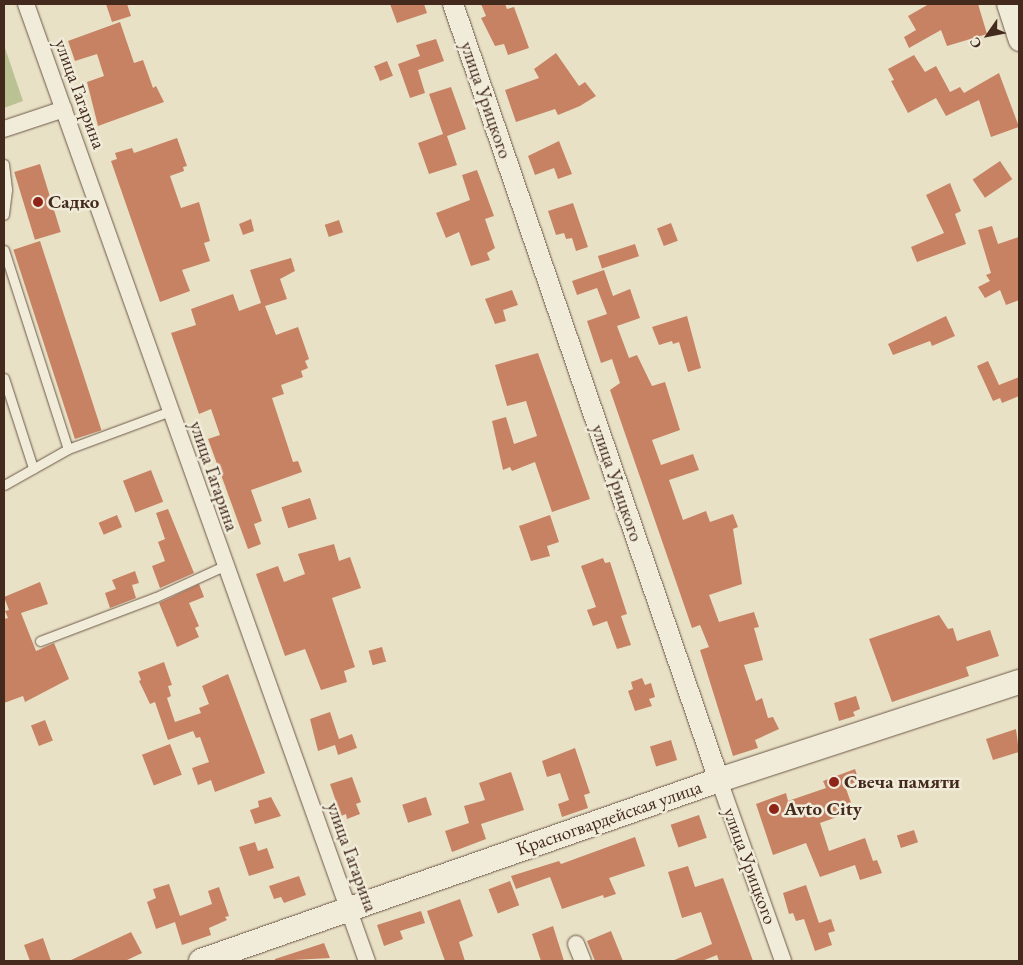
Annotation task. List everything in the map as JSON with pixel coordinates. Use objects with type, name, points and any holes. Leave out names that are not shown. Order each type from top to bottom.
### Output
[{"type":"main road","name":"Красногвардейская улица","points":[[201,961],[719,780],[1019,682]]},
{"type":"street","name":"улица Гагарина","points":[[26,4],[224,566],[367,961]]},
{"type":"street","name":"улица Урицкого","points":[[453,4],[719,780],[784,961]]},
{"type":"street","points":[[1007,4],[1019,41]]},
{"type":"street","points":[[4,129],[64,108]]},
{"type":"street","points":[[576,944],[583,961]]},
{"type":"lane","points":[[4,164],[8,190],[4,215]]},
{"type":"lane","points":[[4,250],[68,449]]},
{"type":"lane","points":[[4,378],[32,468]]},
{"type":"lane","points":[[4,485],[68,449],[170,411]]},
{"type":"lane","points":[[40,641],[156,597],[224,566]]},
{"type":"green space","points":[[4,45],[23,101],[4,108]]},
{"type":"building","points":[[106,4],[127,4],[131,16],[112,22]]},
{"type":"building","points":[[390,4],[424,4],[427,13],[397,23]]},
{"type":"building","points":[[481,4],[505,4],[507,9],[514,7],[529,48],[508,55],[504,44],[495,46],[481,18],[486,16]]},
{"type":"building","points":[[929,4],[978,4],[987,34],[947,46],[941,30],[909,48],[904,37],[916,30],[908,16]]},
{"type":"building","points":[[120,22],[134,63],[143,60],[153,88],[156,86],[164,102],[98,126],[87,82],[104,76],[97,54],[75,61],[68,41]]},
{"type":"building","points":[[436,39],[444,61],[418,70],[425,93],[410,98],[398,64],[420,56],[416,45]]},
{"type":"building","points":[[556,53],[579,86],[585,82],[596,96],[580,106],[558,115],[555,109],[516,122],[505,90],[539,78],[534,69]]},
{"type":"building","points":[[914,55],[925,72],[936,66],[950,92],[960,87],[964,93],[999,73],[1019,127],[991,137],[979,100],[946,116],[936,98],[908,113],[891,81],[894,80],[888,69]]},
{"type":"building","points":[[387,61],[393,76],[380,81],[374,66]]},
{"type":"building","points":[[451,87],[466,129],[447,136],[457,165],[429,174],[418,143],[443,134],[429,94]]},
{"type":"building","points":[[177,138],[187,166],[183,167],[184,171],[170,176],[181,208],[199,202],[210,241],[204,243],[210,261],[182,270],[190,291],[160,302],[111,161],[117,159],[115,153],[132,148],[134,153]]},
{"type":"building","points":[[559,141],[572,174],[558,179],[554,168],[535,175],[528,156]]},
{"type":"building","points":[[1000,161],[1012,179],[985,198],[973,179]]},
{"type":"building","name":"Садко","points":[[40,164],[61,232],[35,240],[14,172]]},
{"type":"building","points":[[477,170],[494,216],[485,219],[495,248],[487,253],[490,260],[471,266],[459,232],[446,238],[436,213],[470,200],[462,175]]},
{"type":"building","points":[[950,183],[961,211],[955,214],[966,244],[917,262],[911,247],[944,233],[926,195]]},
{"type":"building","points":[[573,203],[588,247],[576,251],[572,238],[566,239],[564,233],[556,235],[548,211]]},
{"type":"building","points":[[251,219],[254,231],[243,235],[239,224]]},
{"type":"building","points":[[339,220],[343,232],[329,237],[325,225]]},
{"type":"building","points":[[671,223],[678,241],[664,246],[657,228]]},
{"type":"building","points":[[992,226],[998,244],[1019,237],[1019,300],[1006,305],[1000,290],[985,298],[978,287],[990,281],[986,275],[991,273],[978,230]]},
{"type":"building","points":[[40,241],[101,430],[75,439],[13,250]]},
{"type":"building","points":[[635,244],[639,256],[602,268],[598,256]]},
{"type":"building","points":[[291,258],[295,271],[280,279],[287,299],[265,306],[276,335],[298,327],[309,359],[305,361],[308,368],[301,371],[303,377],[281,385],[284,394],[272,398],[293,462],[298,461],[302,472],[251,490],[262,521],[254,524],[261,544],[248,549],[208,439],[220,435],[211,409],[199,414],[171,333],[196,325],[191,309],[233,294],[239,311],[261,303],[250,270]]},
{"type":"building","points":[[604,270],[613,296],[630,289],[640,318],[617,326],[629,358],[637,355],[652,386],[665,382],[680,430],[652,440],[661,465],[693,454],[699,470],[669,480],[683,520],[706,511],[710,522],[733,514],[738,527],[733,529],[742,584],[709,595],[719,622],[754,612],[759,627],[754,628],[763,660],[744,665],[756,701],[762,698],[768,718],[773,717],[779,729],[755,740],[758,748],[733,756],[700,650],[709,647],[700,625],[692,628],[610,390],[620,383],[612,359],[601,363],[587,321],[607,314],[597,288],[577,295],[572,281]]},
{"type":"building","points":[[512,290],[518,305],[503,310],[506,321],[495,324],[485,299]]},
{"type":"building","points":[[687,316],[701,368],[688,372],[679,342],[673,344],[672,341],[659,345],[652,327]]},
{"type":"building","points":[[946,316],[955,336],[932,346],[930,341],[893,355],[888,344]]},
{"type":"building","points":[[538,353],[590,499],[552,512],[535,462],[512,471],[510,467],[503,470],[492,421],[506,417],[514,444],[537,436],[526,401],[507,406],[495,365]]},
{"type":"building","points":[[988,361],[999,385],[1019,377],[1019,396],[1002,403],[1000,398],[993,401],[977,366]]},
{"type":"building","points":[[151,470],[163,502],[135,512],[123,481]]},
{"type":"building","points":[[310,498],[317,519],[288,528],[281,507]]},
{"type":"building","points":[[168,509],[194,573],[160,588],[152,566],[165,561],[158,542],[165,539],[156,513]]},
{"type":"building","points":[[117,515],[122,527],[104,535],[99,523]]},
{"type":"building","points":[[550,515],[559,542],[547,546],[550,556],[531,561],[519,526]]},
{"type":"building","points":[[334,544],[339,561],[350,557],[361,588],[332,598],[355,667],[344,671],[347,682],[321,690],[305,649],[285,656],[256,574],[278,566],[284,582],[305,574],[298,554]]},
{"type":"building","points":[[603,558],[605,563],[610,562],[627,614],[621,616],[631,645],[617,649],[607,621],[593,626],[587,610],[596,607],[581,566]]},
{"type":"building","points":[[135,571],[139,583],[132,585],[136,598],[110,608],[105,593],[116,589],[112,580]]},
{"type":"building","points":[[40,582],[48,604],[21,613],[36,651],[54,643],[69,679],[25,702],[23,696],[4,703],[4,619],[8,618],[5,611],[9,610],[4,597]]},
{"type":"building","points":[[199,584],[204,597],[189,603],[199,626],[195,628],[199,637],[177,647],[159,603]]},
{"type":"building","points":[[939,615],[948,629],[953,628],[957,641],[990,630],[999,656],[966,667],[969,676],[892,702],[869,639]]},
{"type":"building","points":[[382,647],[386,661],[373,665],[369,651]]},
{"type":"building","points":[[164,662],[172,685],[168,686],[171,696],[167,698],[175,722],[201,713],[199,708],[209,704],[202,686],[228,674],[265,773],[215,792],[211,780],[198,785],[192,768],[209,762],[200,737],[196,738],[193,731],[168,740],[155,702],[150,704],[139,681],[141,680],[138,672]]},
{"type":"building","points":[[642,678],[645,685],[651,683],[655,697],[649,699],[652,706],[635,711],[628,691],[633,689],[631,682]]},
{"type":"building","points":[[856,696],[860,709],[853,712],[855,716],[839,721],[834,703]]},
{"type":"building","points":[[330,712],[339,739],[352,734],[357,748],[338,755],[335,745],[318,751],[310,719]]},
{"type":"building","points":[[45,720],[53,741],[39,746],[31,725]]},
{"type":"building","points":[[1016,729],[1019,752],[993,760],[986,739]]},
{"type":"building","points":[[671,740],[677,760],[656,767],[650,746]]},
{"type":"building","points":[[170,744],[182,775],[154,786],[142,755]]},
{"type":"building","points":[[575,748],[590,793],[584,795],[588,808],[562,817],[558,804],[569,800],[560,773],[547,777],[542,761]]},
{"type":"building","points":[[855,769],[859,781],[845,786],[854,811],[820,823],[829,851],[865,838],[873,861],[877,860],[882,873],[860,880],[855,865],[820,877],[806,843],[773,855],[756,804],[786,793],[788,801],[826,788],[823,781]]},
{"type":"building","points":[[511,772],[524,810],[481,824],[486,839],[452,852],[445,831],[469,823],[464,806],[485,800],[479,783]]},
{"type":"building","points":[[352,777],[361,802],[356,804],[360,814],[347,819],[346,814],[341,816],[330,784]]},
{"type":"building","points":[[271,797],[281,816],[255,824],[250,810],[259,807],[258,801]]},
{"type":"building","points":[[426,797],[432,815],[408,823],[402,805]]},
{"type":"building","points":[[699,815],[707,838],[678,847],[671,825]]},
{"type":"building","points":[[914,830],[918,842],[901,848],[897,836]]},
{"type":"building","points":[[635,837],[645,866],[609,878],[616,894],[604,898],[603,895],[562,909],[550,877],[516,889],[511,876],[559,861],[561,864]]},
{"type":"building","points":[[255,842],[258,851],[267,848],[274,868],[249,876],[239,847]]},
{"type":"building","points":[[688,866],[695,887],[723,878],[753,961],[719,961],[717,955],[702,961],[672,961],[712,944],[701,912],[682,918],[668,872]]},
{"type":"building","points":[[299,876],[306,895],[284,903],[281,897],[274,899],[269,886]]},
{"type":"building","points":[[510,881],[519,905],[498,914],[489,889]]},
{"type":"building","points":[[169,884],[180,916],[212,904],[208,891],[219,887],[229,916],[225,917],[227,920],[209,928],[211,935],[182,945],[175,922],[156,929],[147,902],[156,898],[153,889]]},
{"type":"building","points":[[806,885],[819,923],[831,919],[835,931],[828,933],[832,945],[815,951],[804,919],[796,921],[793,913],[789,914],[783,893]]},
{"type":"building","points":[[460,899],[473,936],[459,942],[465,961],[445,961],[427,911]]},
{"type":"building","points":[[421,911],[425,923],[400,931],[403,939],[384,946],[377,925]]},
{"type":"building","points":[[553,926],[564,961],[541,961],[532,934]]},
{"type":"building","points":[[611,931],[623,961],[595,961],[587,941]]},
{"type":"building","points":[[131,932],[142,953],[125,961],[69,961]]},
{"type":"building","points":[[43,938],[51,961],[30,961],[24,945]]},
{"type":"building","points":[[324,943],[330,958],[275,961],[275,959]]},
{"type":"place","name":"Садко","points":[[38,202]]},
{"type":"place","name":"Свеча памяти","points":[[834,782]]},
{"type":"place","name":"Avto City","points":[[774,809]]}]
